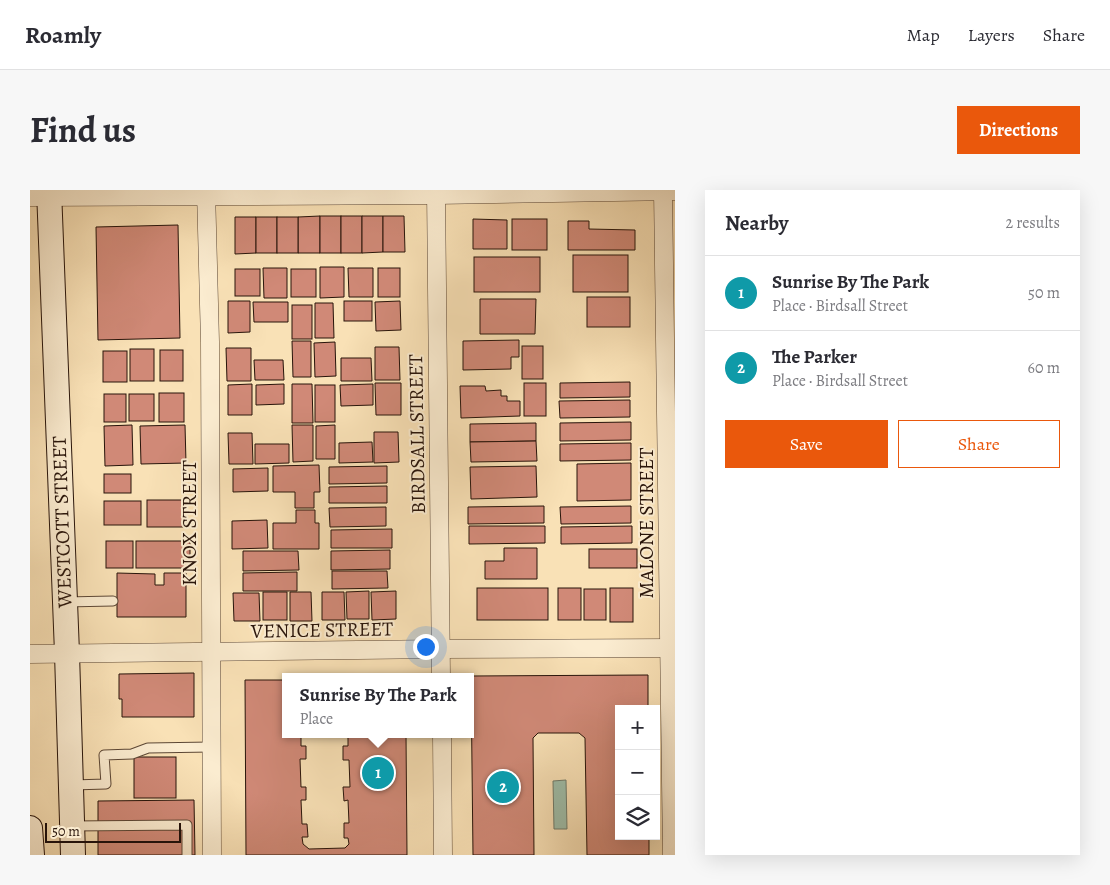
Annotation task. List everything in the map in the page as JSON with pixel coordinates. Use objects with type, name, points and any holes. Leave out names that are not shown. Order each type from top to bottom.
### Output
[{"type":"main road","name":"WESTCOTT STREET","points":[[43,194],[65,602],[73,855]]},
{"type":"main road","points":[[30,828],[32,855]]},
{"type":"street","points":[[43,194],[667,190]]},
{"type":"street","name":"MALONE STREET","points":[[667,190],[672,648],[672,855]]},
{"type":"street","name":"BIRDSALL STREET","points":[[436,192],[441,673]]},
{"type":"street","name":"KNOX STREET","points":[[206,194],[210,342],[212,855]]},
{"type":"street","name":"VENICE STREET","points":[[30,654],[672,648]]},
{"type":"street","points":[[442,738],[443,855]]},
{"type":"lane","points":[[65,602],[113,601]]},
{"type":"lane","points":[[71,785],[106,784],[104,755],[132,754],[148,748],[211,747]]},
{"type":"lane","points":[[72,826],[187,825],[187,855]]},
{"type":"shaded area","points":[[566,780],[567,829],[554,829],[553,781]]},
{"type":"building","points":[[320,216],[320,253],[298,253],[298,217]]},
{"type":"building","points":[[320,216],[341,216],[341,253],[320,253]]},
{"type":"building","points":[[341,216],[362,216],[362,253],[341,253]]},
{"type":"building","points":[[362,216],[383,216],[383,252],[362,253]]},
{"type":"building","points":[[383,216],[404,216],[405,252],[383,252]]},
{"type":"building","points":[[235,217],[256,217],[256,253],[235,254]]},
{"type":"building","points":[[256,217],[277,217],[277,253],[256,253]]},
{"type":"building","points":[[277,217],[298,217],[298,253],[277,253]]},
{"type":"building","points":[[473,219],[507,220],[507,249],[473,249]]},
{"type":"building","points":[[512,219],[547,219],[547,250],[512,250]]},
{"type":"building","points":[[568,221],[589,221],[589,229],[635,230],[635,250],[568,250]]},
{"type":"building","points":[[178,225],[180,338],[98,340],[96,227]]},
{"type":"building","points":[[573,255],[628,255],[628,292],[573,292]]},
{"type":"building","points":[[474,257],[540,257],[540,292],[474,292]]},
{"type":"building","points":[[320,267],[344,267],[344,297],[320,298]]},
{"type":"building","points":[[263,268],[287,268],[287,298],[264,298]]},
{"type":"building","points":[[348,268],[373,268],[373,297],[349,297]]},
{"type":"building","points":[[378,268],[400,268],[400,297],[378,297]]},
{"type":"building","points":[[235,269],[260,269],[260,296],[235,296]]},
{"type":"building","points":[[291,269],[316,269],[316,297],[291,297]]},
{"type":"building","points":[[587,297],[630,297],[630,327],[587,327]]},
{"type":"building","points":[[480,299],[536,299],[535,334],[480,334]]},
{"type":"building","points":[[228,301],[250,301],[250,332],[228,333]]},
{"type":"building","points":[[344,301],[372,301],[372,321],[344,321]]},
{"type":"building","points":[[400,301],[401,330],[376,331],[375,302]]},
{"type":"building","points":[[253,302],[288,302],[288,322],[254,322]]},
{"type":"building","points":[[315,303],[333,303],[334,338],[315,338]]},
{"type":"building","points":[[292,305],[312,305],[312,339],[292,339]]},
{"type":"building","points":[[519,340],[519,357],[511,357],[511,369],[463,370],[463,341]]},
{"type":"building","points":[[292,341],[311,341],[311,377],[293,377]]},
{"type":"building","points":[[335,342],[336,376],[315,377],[314,343]]},
{"type":"building","points":[[522,346],[543,346],[543,379],[522,379]]},
{"type":"building","points":[[375,347],[399,347],[400,380],[375,380]]},
{"type":"building","points":[[226,348],[251,348],[251,381],[227,381]]},
{"type":"building","points":[[130,349],[154,349],[154,381],[130,381]]},
{"type":"building","points":[[160,350],[183,350],[183,381],[160,381]]},
{"type":"building","points":[[103,351],[127,351],[127,382],[103,382]]},
{"type":"building","points":[[341,358],[371,358],[372,381],[341,381]]},
{"type":"building","points":[[254,360],[283,360],[284,380],[255,380]]},
{"type":"building","points":[[630,382],[630,397],[560,398],[560,383]]},
{"type":"building","points":[[375,383],[401,383],[401,415],[376,415]]},
{"type":"building","points":[[524,383],[546,383],[546,416],[524,416]]},
{"type":"building","points":[[252,384],[252,415],[228,415],[228,385]]},
{"type":"building","points":[[284,384],[284,404],[256,405],[256,385]]},
{"type":"building","points":[[292,384],[312,384],[313,423],[292,423]]},
{"type":"building","points":[[373,384],[373,405],[341,406],[340,385]]},
{"type":"building","points":[[315,385],[335,385],[335,422],[315,422]]},
{"type":"building","points":[[460,386],[485,386],[486,391],[501,390],[501,396],[507,396],[507,401],[520,401],[520,416],[461,418]]},
{"type":"building","points":[[159,393],[184,393],[184,422],[159,422]]},
{"type":"building","points":[[104,394],[126,394],[126,422],[104,422]]},
{"type":"building","points":[[129,394],[154,394],[154,421],[129,421]]},
{"type":"building","points":[[630,400],[630,417],[560,418],[559,401]]},
{"type":"building","points":[[631,422],[631,440],[560,441],[560,423]]},
{"type":"building","points":[[536,423],[536,441],[470,442],[470,424]]},
{"type":"building","points":[[132,425],[133,465],[105,466],[104,426]]},
{"type":"building","points":[[185,425],[186,463],[141,464],[140,426]]},
{"type":"building","points":[[292,425],[313,425],[313,461],[293,462]]},
{"type":"building","points":[[335,425],[335,459],[316,459],[316,426]]},
{"type":"building","points":[[374,432],[398,432],[399,462],[374,463]]},
{"type":"building","points":[[228,433],[252,433],[253,464],[229,464]]},
{"type":"building","points":[[536,441],[537,461],[471,462],[470,442]]},
{"type":"building","points":[[372,442],[373,462],[339,463],[339,443]]},
{"type":"building","points":[[631,443],[631,460],[560,461],[560,444]]},
{"type":"building","points":[[255,444],[289,444],[289,463],[255,464]]},
{"type":"building","points":[[631,463],[631,500],[577,501],[577,464]]},
{"type":"building","points":[[319,465],[320,492],[314,492],[314,508],[295,508],[295,492],[273,492],[273,466]]},
{"type":"building","points":[[387,466],[387,483],[329,484],[329,467]]},
{"type":"building","points":[[536,466],[537,497],[471,499],[470,467]]},
{"type":"building","points":[[268,468],[268,491],[233,492],[233,469]]},
{"type":"building","points":[[104,474],[131,474],[131,493],[104,493]]},
{"type":"building","points":[[387,486],[387,503],[329,503],[329,487]]},
{"type":"building","points":[[147,500],[186,500],[186,527],[147,527]]},
{"type":"building","points":[[104,501],[141,501],[141,525],[104,525]]},
{"type":"building","points":[[544,506],[544,523],[468,524],[468,507]]},
{"type":"building","points":[[631,506],[631,523],[561,524],[560,507]]},
{"type":"building","points":[[386,507],[386,526],[330,527],[329,508]]},
{"type":"building","points":[[296,510],[315,510],[315,523],[319,523],[319,549],[273,549],[273,523],[296,523]]},
{"type":"building","points":[[267,520],[268,548],[232,549],[232,521]]},
{"type":"building","points":[[469,526],[545,526],[545,543],[469,544]]},
{"type":"building","points":[[632,526],[632,543],[561,544],[561,527]]},
{"type":"building","points":[[392,529],[392,548],[331,548],[331,530]]},
{"type":"building","points":[[106,541],[133,541],[133,568],[106,568]]},
{"type":"building","points":[[136,541],[190,541],[190,568],[136,568]]},
{"type":"building","points":[[504,548],[537,548],[537,579],[485,579],[485,561],[504,561]]},
{"type":"building","points":[[589,549],[637,549],[637,568],[589,568]]},
{"type":"building","points":[[390,550],[390,569],[331,570],[331,551]]},
{"type":"building","points":[[243,551],[298,551],[299,570],[243,571]]},
{"type":"building","points":[[332,571],[387,571],[388,588],[332,589]]},
{"type":"building","points":[[297,572],[297,591],[243,591],[243,573]]},
{"type":"building","points":[[117,573],[155,574],[155,585],[164,585],[164,573],[186,573],[186,617],[117,617]]},
{"type":"building","points":[[477,588],[548,588],[548,620],[477,620]]},
{"type":"building","points":[[558,588],[581,588],[581,620],[558,620]]},
{"type":"building","points":[[610,588],[633,588],[633,622],[610,622]]},
{"type":"building","points":[[584,589],[606,589],[606,620],[584,620]]},
{"type":"building","points":[[369,591],[369,619],[347,619],[346,592]]},
{"type":"building","points":[[396,591],[396,619],[372,620],[371,592]]},
{"type":"building","points":[[263,592],[287,592],[287,620],[263,620]]},
{"type":"building","points":[[290,592],[311,592],[312,621],[290,621]]},
{"type":"building","points":[[322,592],[344,592],[345,620],[322,620]]},
{"type":"building","points":[[233,593],[259,593],[260,621],[234,621]]},
{"type":"building","points":[[194,673],[194,717],[122,717],[122,699],[119,699],[119,674]]},
{"type":"building","points":[[648,675],[648,705],[615,705],[615,840],[649,840],[649,855],[587,855],[585,738],[579,733],[538,733],[533,738],[534,855],[473,855],[472,738],[474,738],[474,676]]},
{"type":"building","points":[[245,680],[282,680],[282,738],[301,738],[301,746],[306,746],[306,759],[300,759],[301,787],[306,787],[306,800],[301,800],[302,824],[307,824],[308,837],[302,837],[303,844],[309,849],[345,848],[349,844],[348,838],[344,838],[344,823],[349,823],[348,800],[344,801],[343,787],[350,787],[349,760],[343,760],[343,746],[348,746],[348,738],[406,738],[407,855],[246,855]]},
{"type":"building","points":[[134,757],[176,757],[176,798],[134,798]]},
{"type":"building","points":[[194,800],[195,855],[98,855],[98,801]]},
{"type":"place","name":"Sunrise By The Park","points":[[378,773]]},
{"type":"place","name":"The Parker","points":[[503,787]]}]
